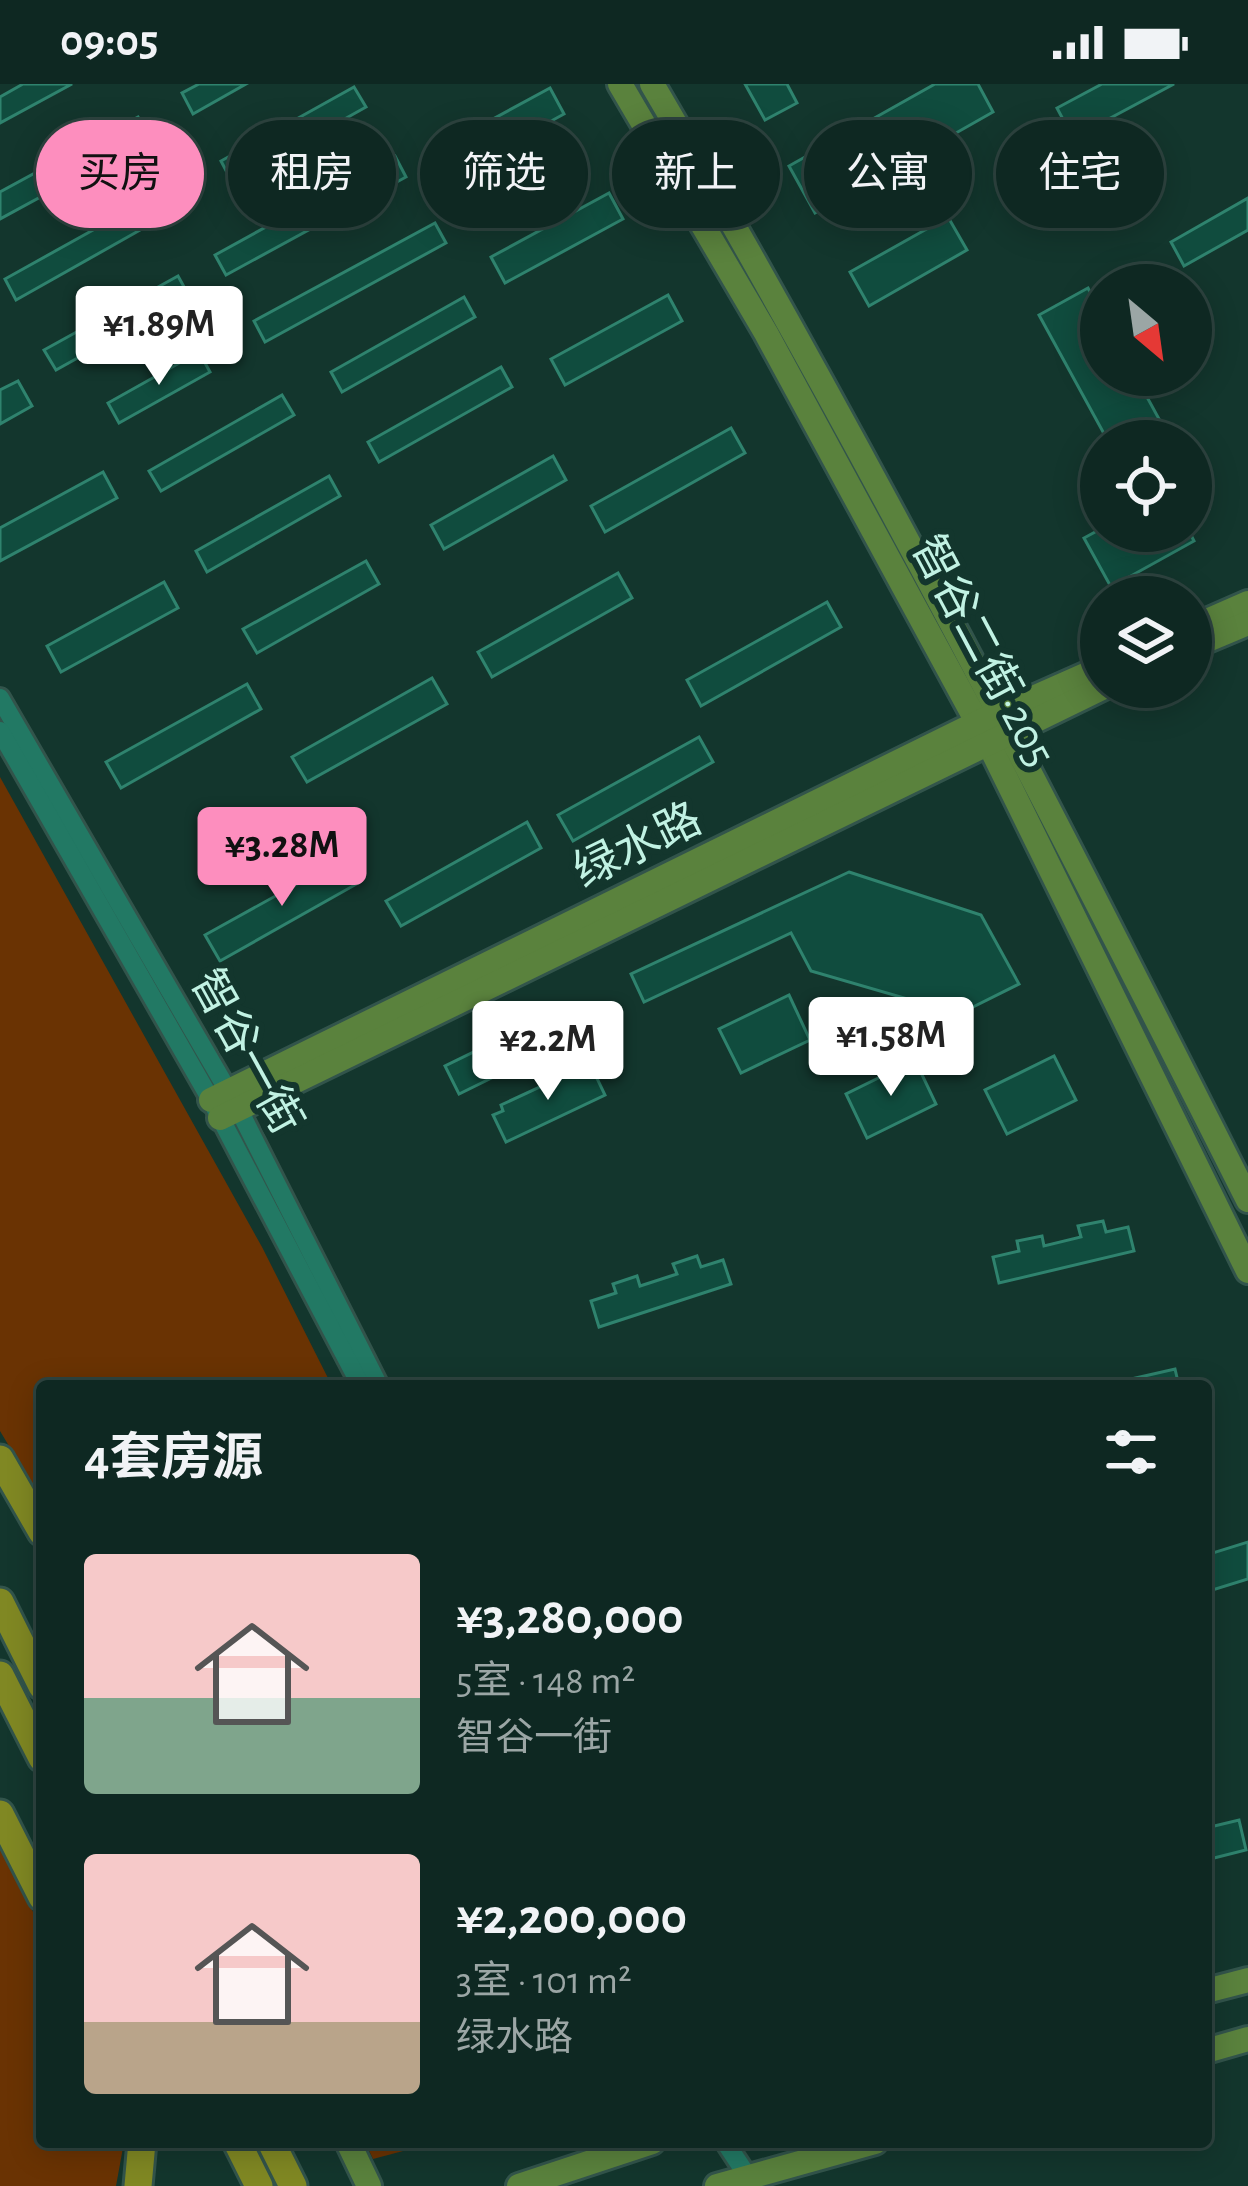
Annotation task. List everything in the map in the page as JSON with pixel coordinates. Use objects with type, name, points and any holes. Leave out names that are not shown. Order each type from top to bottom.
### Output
[{"type":"highway","points":[[0,1459],[36,1522]]},
{"type":"highway","points":[[0,1602],[36,1674]]},
{"type":"highway","points":[[0,1675],[36,1745]]},
{"type":"highway","points":[[0,1814],[36,1885]]},
{"type":"highway","points":[[138,2186],[141,2148]]},
{"type":"highway","points":[[240,2148],[259,2186]]},
{"type":"highway","points":[[274,2148],[293,2186]]},
{"type":"main road","name":"智谷二街•205","points":[[620,84],[766,333],[982,733],[1248,1271]]},
{"type":"main road","name":"智谷二街•205","points":[[652,84],[783,308],[1007,720],[1248,1201]]},
{"type":"main road","points":[[1212,619],[1248,603]]},
{"type":"main road","points":[[1212,638],[1248,622]]},
{"type":"main road","name":"绿水路","points":[[224,1104],[982,733],[1080,680]]},
{"type":"main road","name":"绿水路","points":[[1007,720],[1080,695]]},
{"type":"main road","points":[[1212,1989],[1248,1980]]},
{"type":"main road","points":[[1212,2048],[1248,2039]]},
{"type":"main road","points":[[351,2148],[369,2186]]},
{"type":"main road","points":[[527,2183],[634,2148]]},
{"type":"main road","points":[[717,2186],[752,2181],[855,2148]]},
{"type":"street","name":"智谷一街","points":[[0,698],[377,1380]]},
{"type":"street","name":"智谷一街","points":[[0,731],[224,1104],[358,1380]]},
{"type":"street","points":[[728,2148],[752,2181]]},
{"type":"shaded area","points":[[0,777],[262,1247],[329,1380],[36,1380],[36,1491],[0,1431]]},
{"type":"shaded area","points":[[0,1849],[36,1918],[36,2148],[123,2148],[116,2186],[0,2186]]},
{"type":"shaded area","points":[[368,2148],[414,2148],[373,2159]]},
{"type":"building","points":[[23,84],[72,84],[0,123],[0,97]]},
{"type":"building","points":[[199,84],[246,84],[193,114],[182,93]]},
{"type":"building","points":[[745,84],[787,84],[797,103],[765,120]]},
{"type":"building","points":[[935,84],[978,84],[993,112],[972,124],[972,120],[871,120]]},
{"type":"building","points":[[1102,84],[1174,84],[1107,120],[1063,120],[1057,108]]},
{"type":"building","points":[[354,87],[366,107],[343,120],[295,120]]},
{"type":"building","points":[[550,88],[564,114],[553,120],[491,120]]},
{"type":"building","points":[[396,158],[406,177],[396,182]]},
{"type":"building","points":[[804,158],[804,193],[789,166]]},
{"type":"building","points":[[36,172],[36,199],[0,219],[0,192]]},
{"type":"building","points":[[609,193],[612,225],[505,283],[491,257],[544,228],[588,228],[588,204]]},
{"type":"building","points":[[1248,198],[1248,230],[1188,264],[1183,264],[1171,242]]},
{"type":"building","points":[[97,228],[144,228],[16,300],[5,279]]},
{"type":"building","points":[[264,228],[312,228],[226,275],[215,255]]},
{"type":"building","points":[[426,228],[438,228],[446,243],[265,342],[254,321]]},
{"type":"building","points":[[928,228],[954,228],[967,250],[869,306],[850,272]]},
{"type":"building","points":[[178,276],[189,296],[56,370],[44,350]]},
{"type":"building","points":[[1080,292],[1080,390],[1039,315]]},
{"type":"building","points":[[668,295],[682,321],[565,385],[551,359]]},
{"type":"building","points":[[464,297],[475,317],[342,392],[331,372]]},
{"type":"building","points":[[199,352],[210,372],[119,423],[108,403]]},
{"type":"building","points":[[501,367],[512,387],[379,462],[368,442]]},
{"type":"building","points":[[18,381],[32,406],[0,424],[0,390]]},
{"type":"building","points":[[282,395],[294,415],[161,491],[149,471]]},
{"type":"building","points":[[1083,396],[1146,396],[1160,420],[1096,420]]},
{"type":"building","points":[[731,428],[745,453],[605,532],[591,506]]},
{"type":"building","points":[[553,456],[566,480],[444,549],[431,525]]},
{"type":"building","points":[[103,472],[117,498],[0,561],[0,528]]},
{"type":"building","points":[[329,476],[340,496],[207,572],[196,551]]},
{"type":"building","points":[[1092,552],[1174,552],[1131,576],[1105,576]]},
{"type":"building","points":[[366,561],[379,584],[257,653],[243,629]]},
{"type":"building","points":[[618,573],[632,598],[492,677],[478,652]]},
{"type":"building","points":[[164,582],[178,608],[61,672],[47,646]]},
{"type":"building","points":[[827,602],[841,627],[701,706],[687,680]]},
{"type":"building","points":[[432,678],[447,704],[307,782],[292,757]]},
{"type":"building","points":[[247,684],[261,709],[121,788],[106,762]]},
{"type":"building","points":[[699,737],[713,762],[573,841],[558,815]]},
{"type":"building","points":[[527,822],[541,848],[401,926],[386,901]]},
{"type":"building","points":[[346,857],[360,882],[220,961],[205,935]]},
{"type":"building","points":[[849,872],[981,915],[1019,984],[959,1014],[811,971],[791,933],[644,1002],[631,974]]},
{"type":"building","points":[[789,995],[810,1040],[741,1073],[719,1029]]},
{"type":"building","points":[[568,1006],[581,1034],[459,1094],[445,1066]]},
{"type":"building","points":[[1054,1056],[1076,1100],[1007,1134],[985,1090]]},
{"type":"building","points":[[915,1060],[936,1104],[867,1138],[846,1094]]},
{"type":"building","points":[[583,1067],[586,1073],[593,1070],[605,1095],[506,1142],[493,1115],[503,1111],[501,1105]]},
{"type":"building","points":[[1103,1221],[1106,1232],[1128,1227],[1134,1251],[999,1283],[993,1257],[1019,1251],[1017,1241],[1042,1236],[1044,1246],[1081,1237],[1078,1226]]},
{"type":"building","points":[[697,1256],[701,1267],[723,1260],[731,1284],[599,1327],[591,1301],[616,1293],[613,1284],[637,1276],[640,1286],[677,1274],[673,1264]]},
{"type":"building","points":[[1175,1369],[1178,1380],[1127,1380]]},
{"type":"building","points":[[1248,1542],[1248,1579],[1212,1590],[1212,1553]]},
{"type":"building","points":[[1239,1820],[1246,1850],[1212,1858],[1212,1827]]}]
